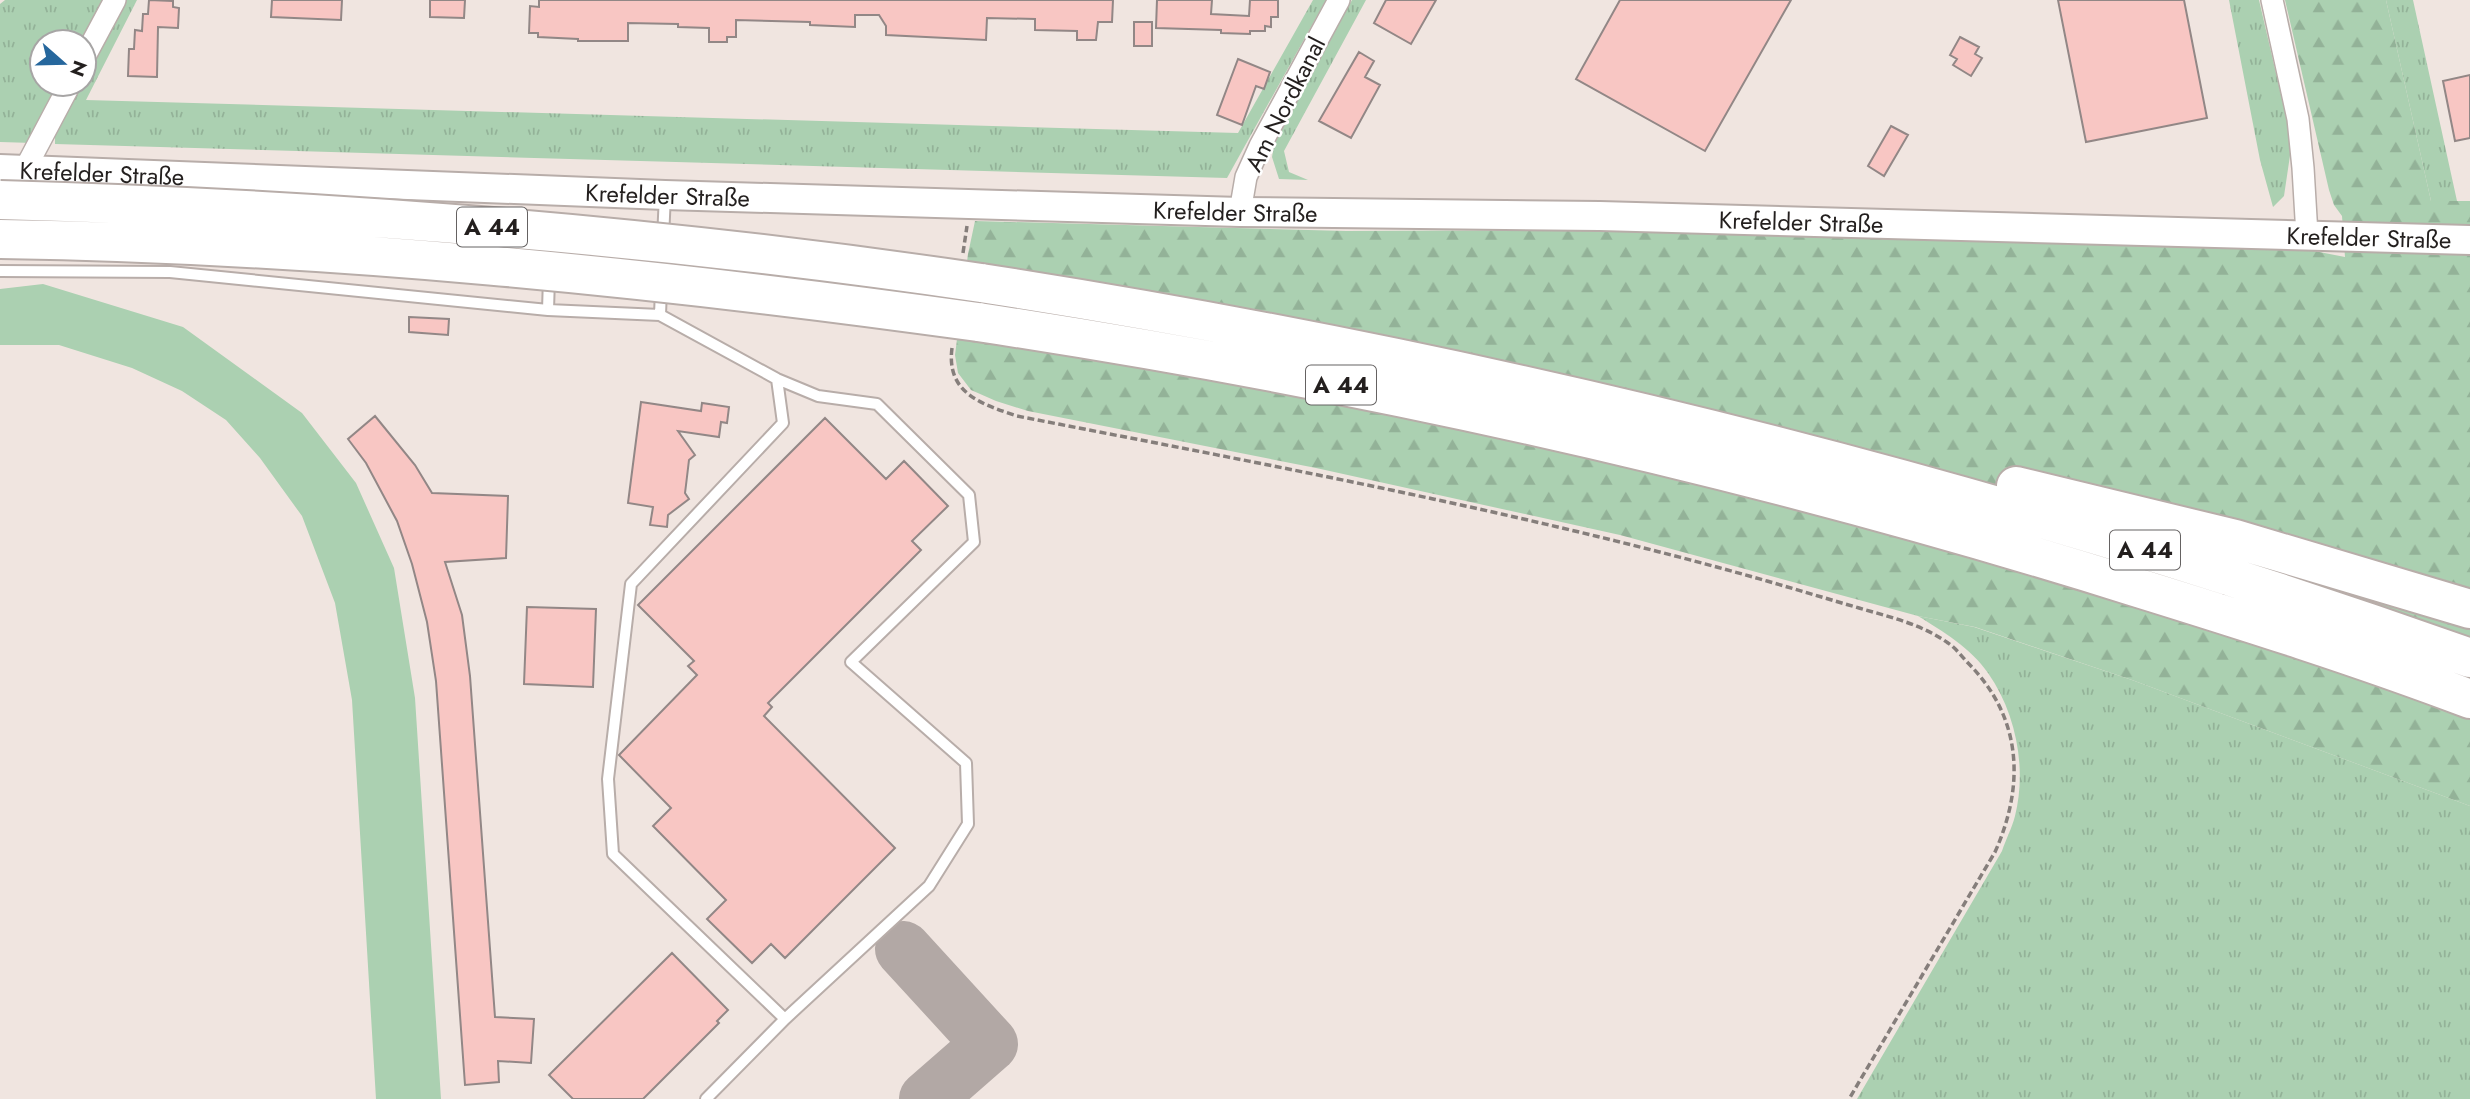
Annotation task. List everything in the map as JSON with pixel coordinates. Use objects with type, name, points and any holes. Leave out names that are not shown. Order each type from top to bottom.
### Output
[{"type":"highway","name":"A 44","points":[[0,200],[276,212],[489,226],[972,270],[1584,397],[1816,456],[1961,495],[2199,566],[2470,658]]},
{"type":"highway","name":"A 44","points":[[0,239],[271,251],[546,270],[760,293],[965,335],[1141,348],[1306,378],[1457,408],[1625,447],[1931,526],[2247,622],[2470,699]]},
{"type":"highway","points":[[1816,456],[1962,474],[2132,512],[2300,556],[2470,609]]},
{"type":"highway","points":[[2247,622],[2333,670],[2470,719]]},
{"type":"street","points":[[98,32],[115,0]]},
{"type":"street","name":"Am Nordkanal","points":[[1240,212],[1247,177],[1260,146],[1339,0]]},
{"type":"street","points":[[2272,0],[2298,119],[2304,168],[2307,235]]},
{"type":"street","points":[[13,169],[61,98]]},
{"type":"street","name":"Krefelder Straße","points":[[13,169],[665,195],[1240,212],[1587,216],[2470,240]]},
{"type":"lane","points":[[662,262],[665,195]]},
{"type":"lane","points":[[0,228],[413,247]]},
{"type":"lane","points":[[548,310],[550,257]]},
{"type":"lane","points":[[0,271],[170,272],[548,310],[660,315],[777,379],[818,396],[877,404],[969,495],[974,542],[851,662],[966,763],[968,824],[929,886],[785,1019],[706,1099]]},
{"type":"lane","points":[[660,315],[662,275]]},
{"type":"lane","points":[[777,379],[783,423],[631,584],[608,779],[613,855],[785,1019]]},
{"type":"path","points":[[969,204],[972,270]]},
{"type":"path","points":[[965,335],[952,371],[963,388],[977,401],[1017,416],[1312,473],[1593,536],[1715,566],[1915,624],[1950,644],[1984,679],[2005,718],[2015,755],[2014,793],[2007,825],[1995,852],[1849,1099]]},
{"type":"green space","points":[[5,0],[106,0],[91,28],[28,28],[28,98],[56,98],[33,143],[0,142],[0,4]]},
{"type":"green space","points":[[124,0],[137,0],[98,76],[98,51]]},
{"type":"green space","points":[[1313,0],[1326,0],[1227,178],[55,144],[55,134],[74,98],[1238,133]]},
{"type":"green space","points":[[1352,0],[1366,0],[1284,151],[1289,172],[1308,180],[1279,179],[1272,157],[1275,139]]},
{"type":"green space","points":[[2229,0],[2259,0],[2292,142],[2284,196],[2273,207],[2260,160]]},
{"type":"green space","points":[[2285,0],[2386,0],[2431,201],[2470,201],[2470,806],[2132,680],[1975,627],[1918,616],[1620,535],[1316,468],[1028,411],[971,390],[958,373],[955,355],[975,221],[1346,231],[1616,230],[2273,243],[2345,257],[2342,216],[2334,205],[2329,190]]},
{"type":"green space","points":[[2386,0],[2413,0],[2457,201],[2431,201]]},
{"type":"green space","points":[[43,284],[183,327],[302,413],[356,483],[394,568],[415,698],[441,1099],[376,1099],[352,700],[335,603],[302,516],[260,458],[226,420],[182,391],[132,368],[59,345],[0,345],[0,289]]},
{"type":"green space","points":[[1918,616],[1974,627],[2132,680],[2470,806],[2470,1099],[1857,1099],[2002,851],[2014,820],[2018,798],[2020,779],[2016,741],[2006,705],[1998,689],[1973,656],[1956,641]]},
{"type":"building","points":[[149,0],[173,1],[173,7],[179,8],[178,28],[158,27],[157,77],[128,76],[129,49],[134,49],[135,30],[142,31],[143,14],[148,14]]},
{"type":"building","points":[[272,0],[342,0],[341,20],[271,17]]},
{"type":"building","points":[[430,0],[465,0],[464,18],[430,17]]},
{"type":"building","points":[[539,0],[1113,0],[1112,22],[1098,22],[1096,40],[1077,40],[1077,31],[1035,30],[1035,19],[987,18],[986,40],[886,35],[886,26],[879,15],[855,15],[855,27],[810,25],[810,22],[736,20],[736,37],[727,37],[727,42],[709,42],[709,28],[678,27],[678,24],[628,23],[628,41],[578,41],[538,37],[538,33],[529,33],[530,6],[539,7]]},
{"type":"building","points":[[1157,0],[1212,0],[1211,14],[1249,16],[1250,0],[1278,0],[1278,17],[1271,17],[1271,27],[1265,26],[1265,31],[1250,31],[1250,34],[1221,33],[1221,30],[1156,28]]},
{"type":"building","points":[[1386,0],[1436,0],[1411,44],[1374,23]]},
{"type":"building","points":[[1620,0],[1791,0],[1705,151],[1576,79]]},
{"type":"building","points":[[2058,0],[2184,0],[2207,118],[2086,142]]},
{"type":"building","points":[[1134,22],[1152,22],[1152,46],[1134,46]]},
{"type":"building","points":[[1960,37],[1979,47],[1975,54],[1982,58],[1971,76],[1953,65],[1957,59],[1950,55]]},
{"type":"building","points":[[1359,52],[1374,61],[1365,77],[1380,85],[1351,138],[1319,121]]},
{"type":"building","points":[[1238,59],[1270,72],[1264,89],[1256,86],[1242,125],[1217,115]]},
{"type":"building","points":[[2470,75],[2470,138],[2455,141],[2443,81]]},
{"type":"building","points":[[1891,126],[1908,135],[1884,176],[1868,166]]},
{"type":"building","points":[[409,317],[449,319],[448,335],[409,332]]},
{"type":"building","points":[[641,402],[701,411],[702,403],[729,407],[727,423],[721,422],[719,437],[678,431],[695,455],[689,460],[685,493],[689,499],[668,515],[667,527],[650,525],[653,507],[628,503]]},
{"type":"building","points":[[375,416],[415,465],[432,493],[508,496],[506,558],[445,562],[462,615],[470,676],[495,1017],[534,1019],[531,1063],[498,1061],[499,1082],[465,1085],[436,681],[427,622],[412,564],[397,521],[366,463],[348,439]]},
{"type":"building","points":[[825,418],[886,479],[904,461],[948,506],[912,541],[921,550],[768,703],[772,707],[764,716],[895,848],[785,958],[771,944],[752,963],[707,919],[726,900],[653,826],[671,808],[619,755],[697,675],[688,666],[694,661],[638,605]]},
{"type":"building","points":[[527,607],[596,609],[593,687],[524,684]]},
{"type":"building","points":[[672,953],[728,1010],[717,1021],[719,1023],[643,1099],[573,1099],[549,1075]]},
{"type":"taxiway","points":[[903,949],[990,1044],[927,1099]]}]
